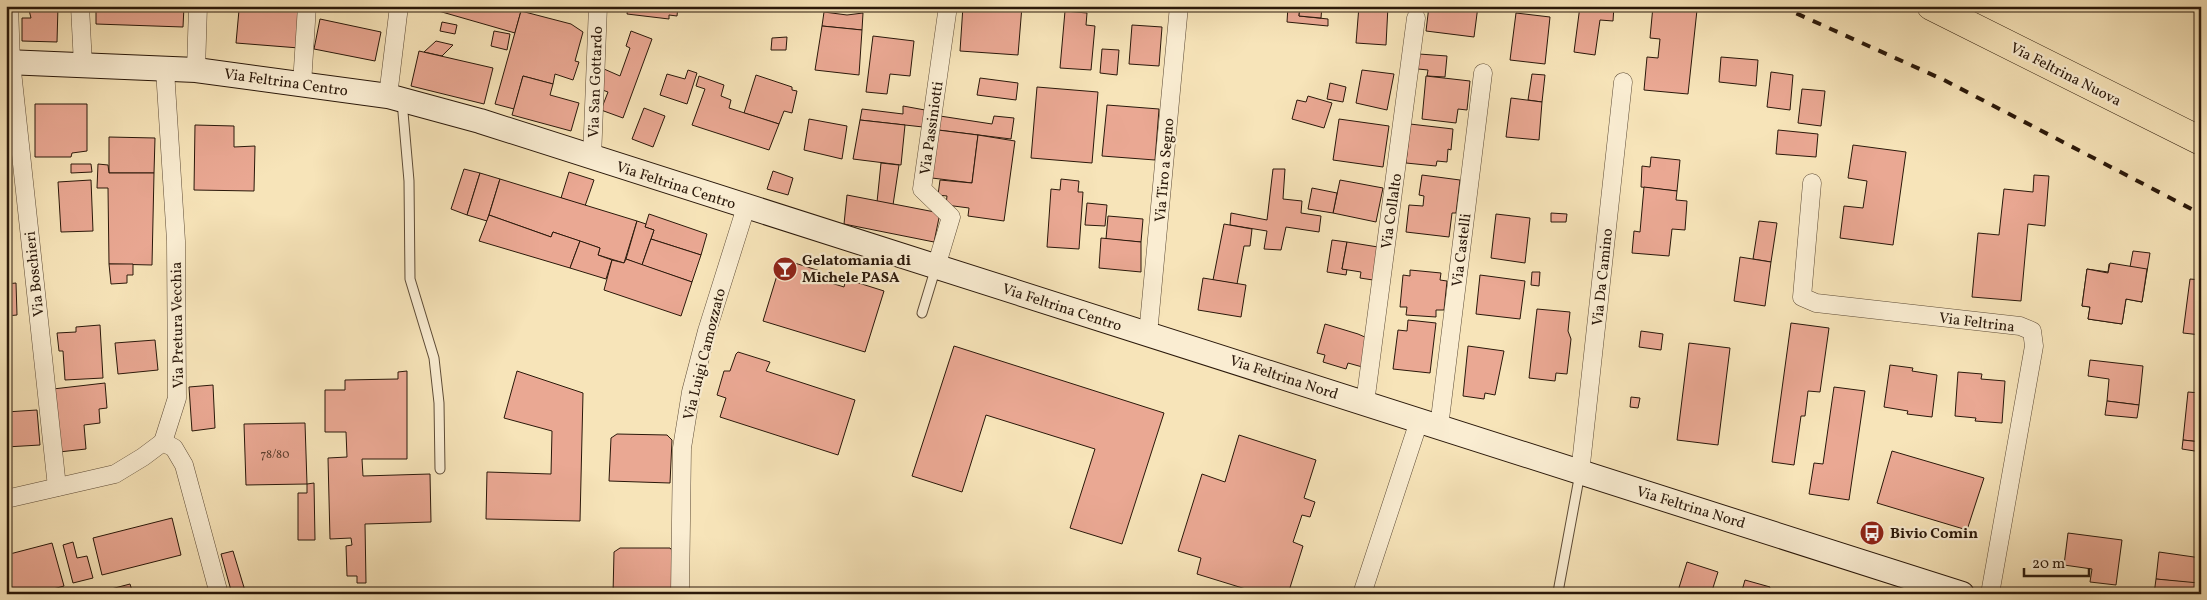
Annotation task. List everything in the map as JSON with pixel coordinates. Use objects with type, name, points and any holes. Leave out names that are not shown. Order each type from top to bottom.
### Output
[{"type":"main road","name":"Via Feltrina Nuova","points":[[1931,6],[2201,141]]},
{"type":"main road","name":"Via Feltrina Centro","points":[[8,62],[196,70],[395,99],[480,121],[1148,334]]},
{"type":"main road","name":"Via Feltrina Nord","points":[[1148,334],[1962,594]]},
{"type":"street","name":"Via Boschieri","points":[[9,6],[8,62],[57,487]]},
{"type":"street","points":[[80,6],[82,65]]},
{"type":"street","points":[[196,70],[198,6]]},
{"type":"street","points":[[302,84],[307,6]]},
{"type":"street","points":[[395,99],[399,6]]},
{"type":"street","name":"Via San Gottardo","points":[[592,158],[598,6]]},
{"type":"street","name":"Via Passiniotti","points":[[936,267],[951,217],[922,189],[948,6]]},
{"type":"street","name":"Via Tiro a Segno","points":[[1148,334],[1179,6]]},
{"type":"street","name":"Via Collalto","points":[[1365,403],[1416,18]]},
{"type":"street","name":"Via Pretura Vecchia","points":[[163,442],[177,398],[176,241],[165,70]]},
{"type":"street","name":"Via Castelli","points":[[1429,424],[1483,73]]},
{"type":"street","name":"Via Da Camino","points":[[1580,473],[1623,82]]},
{"type":"street","name":"Via Feltrina","points":[[1812,183],[1802,297],[1816,303],[2020,326],[2032,331],[2034,346],[1990,594]]},
{"type":"street","name":"Via Luigi Camozzato","points":[[680,594],[682,448],[691,392],[746,207]]},
{"type":"street","points":[[1362,594],[1429,424]]},
{"type":"street","points":[[6,499],[115,474],[163,442],[174,448],[184,465],[219,594]]},
{"type":"lane","points":[[395,99],[409,181],[410,279],[434,358],[439,403],[440,469]]},
{"type":"lane","points":[[922,313],[936,267]]},
{"type":"lane","points":[[1558,592],[1580,473]]},
{"type":"building","points":[[46,6],[58,6],[57,42],[22,41],[22,18],[31,18],[29,10],[46,11]]},
{"type":"building","points":[[96,6],[184,6],[183,27],[96,24]]},
{"type":"building","points":[[214,6],[302,6],[299,48],[236,43],[239,10],[214,8]]},
{"type":"building","points":[[343,6],[369,6],[369,9]]},
{"type":"building","points":[[429,6],[503,6],[521,11],[515,33],[428,8]]},
{"type":"building","points":[[628,6],[678,6],[677,16],[669,15],[669,19],[627,14]]},
{"type":"building","points":[[963,6],[1022,6],[1018,55],[960,51]]},
{"type":"building","points":[[1288,6],[1300,6],[1299,16],[1328,19],[1328,26],[1287,22]]},
{"type":"building","points":[[1300,6],[1322,6],[1321,18],[1299,16]]},
{"type":"building","points":[[1359,6],[1388,6],[1386,45],[1356,43]]},
{"type":"building","points":[[1429,6],[1478,6],[1474,37],[1426,31]]},
{"type":"building","points":[[1580,6],[1614,6],[1613,21],[1600,20],[1595,55],[1574,52]]},
{"type":"building","points":[[1653,6],[1697,10],[1688,94],[1644,90],[1647,57],[1658,58],[1660,39],[1650,38]]},
{"type":"building","points":[[521,11],[571,24],[583,32],[575,61],[579,62],[573,80],[555,74],[553,84],[523,76],[514,109],[495,104]]},
{"type":"building","points":[[1065,11],[1087,13],[1086,25],[1095,26],[1091,70],[1060,68]]},
{"type":"building","points":[[824,12],[847,15],[863,13],[862,30],[822,26]]},
{"type":"building","points":[[1516,13],[1550,17],[1545,64],[1510,60]]},
{"type":"building","points":[[320,19],[381,32],[375,61],[314,49]]},
{"type":"building","points":[[442,22],[457,25],[455,34],[440,31]]},
{"type":"building","points":[[1132,25],[1162,27],[1159,66],[1129,64]]},
{"type":"building","points":[[822,26],[862,30],[859,75],[815,70]]},
{"type":"building","points":[[494,31],[510,34],[507,50],[491,46]]},
{"type":"building","points":[[631,31],[652,39],[623,118],[601,110],[608,92],[597,88],[604,69],[620,76],[630,48],[626,46]]},
{"type":"building","points":[[873,36],[914,41],[910,76],[890,74],[887,94],[866,92]]},
{"type":"building","points":[[787,37],[786,50],[771,50],[772,38]]},
{"type":"building","points":[[436,41],[453,45],[442,56],[424,52]]},
{"type":"building","points":[[1102,49],[1119,50],[1117,75],[1100,73]]},
{"type":"building","points":[[419,51],[493,68],[484,104],[411,86]]},
{"type":"building","points":[[1419,54],[1447,56],[1445,77],[1427,76],[1428,70],[1418,69]]},
{"type":"building","points":[[1721,57],[1758,60],[1756,86],[1719,82]]},
{"type":"building","points":[[688,70],[697,73],[687,104],[660,95],[667,74],[685,79]]},
{"type":"building","points":[[1362,70],[1394,74],[1387,110],[1356,103]]},
{"type":"building","points":[[1771,72],[1793,75],[1790,110],[1767,107]]},
{"type":"building","points":[[1532,74],[1545,75],[1542,102],[1528,100]]},
{"type":"building","points":[[756,75],[792,87],[792,90],[797,91],[792,113],[784,111],[779,124],[744,113]]},
{"type":"building","points":[[523,76],[553,84],[550,95],[579,103],[571,131],[512,115]]},
{"type":"building","points":[[699,76],[724,85],[721,96],[731,100],[729,108],[779,124],[769,150],[692,125],[705,89],[696,86]]},
{"type":"building","points":[[1426,76],[1470,81],[1467,110],[1458,109],[1456,123],[1422,119]]},
{"type":"building","points":[[980,78],[1018,83],[1016,100],[977,95]]},
{"type":"building","points":[[1330,83],[1346,87],[1343,102],[1327,99]]},
{"type":"building","points":[[1037,87],[1098,92],[1092,163],[1031,158]]},
{"type":"building","points":[[1802,89],[1825,91],[1821,126],[1798,123]]},
{"type":"building","points":[[1308,96],[1332,103],[1324,128],[1292,119],[1297,100],[1306,102]]},
{"type":"building","points":[[1511,98],[1542,102],[1539,140],[1506,137]]},
{"type":"building","points":[[35,104],[87,104],[87,151],[72,153],[71,157],[35,157]]},
{"type":"building","points":[[1107,105],[1159,109],[1155,160],[1102,156]]},
{"type":"building","points":[[903,106],[925,110],[923,127],[860,120],[862,109],[903,114]]},
{"type":"building","points":[[644,108],[665,116],[653,147],[632,139]]},
{"type":"building","points":[[6,112],[12,112],[14,152],[6,152]]},
{"type":"building","points":[[940,116],[992,124],[994,116],[1014,118],[1011,139],[938,130]]},
{"type":"building","points":[[809,119],[847,126],[842,159],[804,150]]},
{"type":"building","points":[[1339,119],[1389,126],[1383,167],[1333,160]]},
{"type":"building","points":[[860,120],[905,125],[901,165],[853,159]]},
{"type":"building","points":[[1410,124],[1453,129],[1451,150],[1448,149],[1447,162],[1437,161],[1436,166],[1406,163]]},
{"type":"building","points":[[195,125],[234,126],[234,147],[255,146],[254,191],[194,190]]},
{"type":"building","points":[[938,130],[978,135],[972,183],[932,178]]},
{"type":"building","points":[[1778,130],[1818,134],[1816,157],[1776,154]]},
{"type":"building","points":[[978,135],[1015,141],[1004,221],[968,216],[969,208],[946,205],[947,196],[938,195],[940,180],[972,183]]},
{"type":"building","points":[[109,137],[155,138],[154,173],[109,173]]},
{"type":"building","points":[[1853,145],[1906,152],[1893,245],[1840,238],[1844,206],[1863,208],[1867,181],[1848,178]]},
{"type":"building","points":[[1651,157],[1680,160],[1677,191],[1641,187],[1642,166],[1650,167]]},
{"type":"building","points":[[881,163],[899,165],[893,205],[877,202]]},
{"type":"building","points":[[71,164],[91,164],[92,172],[71,173]]},
{"type":"building","points":[[98,164],[108,165],[109,173],[154,173],[152,265],[109,264],[108,188],[97,188]]},
{"type":"building","points":[[464,169],[480,173],[467,215],[451,209]]},
{"type":"building","points":[[1273,169],[1285,169],[1283,199],[1302,201],[1301,213],[1321,216],[1319,232],[1286,227],[1281,250],[1264,249],[1267,231],[1230,225],[1231,213],[1267,220]]},
{"type":"building","points":[[773,171],[793,178],[788,195],[767,189]]},
{"type":"building","points":[[569,172],[594,180],[585,206],[561,198]]},
{"type":"building","points":[[480,173],[500,179],[487,221],[467,215]]},
{"type":"building","points":[[1422,175],[1460,180],[1456,213],[1452,213],[1449,237],[1406,232],[1409,205],[1423,206],[1424,196],[1419,195]]},
{"type":"building","points":[[2034,175],[2049,176],[2045,226],[2028,224],[2021,301],[1972,297],[1978,233],[1999,235],[2004,189],[2033,192]]},
{"type":"building","points":[[500,179],[637,221],[624,263],[598,255],[600,248],[553,232],[551,237],[489,215]]},
{"type":"building","points":[[1061,179],[1079,181],[1078,192],[1083,192],[1079,249],[1047,247],[1051,189],[1060,190]]},
{"type":"building","points":[[91,180],[93,231],[61,232],[58,182]]},
{"type":"building","points":[[1340,180],[1383,188],[1376,222],[1333,213]]},
{"type":"building","points":[[1644,187],[1677,191],[1676,200],[1687,201],[1685,230],[1672,229],[1669,256],[1632,253],[1634,231],[1640,232]]},
{"type":"building","points":[[1312,188],[1337,193],[1333,213],[1308,209]]},
{"type":"building","points":[[847,195],[940,213],[934,242],[844,224]]},
{"type":"building","points":[[1087,203],[1107,205],[1105,226],[1085,225]]},
{"type":"building","points":[[6,204],[10,242],[6,243]]},
{"type":"building","points":[[1551,213],[1567,214],[1566,222],[1551,222]]},
{"type":"building","points":[[649,214],[707,234],[701,255],[651,239],[654,230],[645,227]]},
{"type":"building","points":[[1496,214],[1530,218],[1525,263],[1491,258]]},
{"type":"building","points":[[489,215],[551,237],[553,232],[580,241],[570,268],[479,241]]},
{"type":"building","points":[[1108,216],[1143,219],[1141,242],[1106,239]]},
{"type":"building","points":[[637,221],[646,224],[645,227],[654,230],[642,265],[626,259]]},
{"type":"building","points":[[1759,221],[1777,223],[1771,262],[1753,259]]},
{"type":"building","points":[[1224,224],[1252,229],[1250,246],[1244,246],[1237,284],[1213,280]]},
{"type":"building","points":[[1101,238],[1141,242],[1141,272],[1099,268]]},
{"type":"building","points":[[651,239],[701,255],[692,282],[642,265]]},
{"type":"building","points":[[1332,240],[1347,242],[1342,269],[1347,269],[1346,275],[1327,272]]},
{"type":"building","points":[[580,241],[600,248],[598,255],[612,260],[606,279],[570,268]]},
{"type":"building","points":[[1347,242],[1378,247],[1373,280],[1360,278],[1361,272],[1342,269]]},
{"type":"building","points":[[2133,251],[2150,253],[2142,302],[2126,299],[2122,324],[2088,319],[2090,307],[2082,306],[2087,269],[2108,272],[2109,264],[2130,267]]},
{"type":"building","points":[[1740,257],[1771,262],[1765,306],[1734,301]]},
{"type":"building","points":[[626,259],[692,282],[681,316],[604,290],[612,260],[624,263]]},
{"type":"building","points":[[782,259],[820,271],[818,279],[844,287],[846,279],[884,291],[865,352],[763,321]]},
{"type":"building","points":[[2110,263],[2147,269],[2142,302],[2126,299],[2122,324],[2088,319],[2090,307],[2082,306],[2087,269],[2108,273]]},
{"type":"building","points":[[109,264],[133,264],[133,275],[127,275],[127,283],[111,284]]},
{"type":"building","points":[[1410,270],[1441,273],[1440,280],[1447,281],[1444,310],[1436,310],[1436,317],[1406,315],[1407,307],[1400,307],[1403,275],[1410,276]]},
{"type":"building","points":[[1532,272],[1540,272],[1539,286],[1531,285]]},
{"type":"building","points":[[1480,275],[1525,281],[1520,319],[1476,314]]},
{"type":"building","points":[[1203,278],[1246,285],[1241,317],[1198,310]]},
{"type":"building","points":[[2190,279],[2201,280],[2201,335],[2183,333]]},
{"type":"building","points":[[16,283],[17,315],[6,316],[6,284]]},
{"type":"building","points":[[1537,309],[1570,312],[1568,331],[1571,339],[1567,374],[1556,373],[1555,381],[1529,378]]},
{"type":"building","points":[[1408,320],[1436,323],[1430,373],[1393,369],[1398,330],[1407,331]]},
{"type":"building","points":[[1791,323],[1829,328],[1820,392],[1808,391],[1805,416],[1801,416],[1794,465],[1772,462]]},
{"type":"building","points":[[1325,324],[1374,341],[1366,368],[1348,363],[1346,369],[1323,362],[1325,355],[1317,353]]},
{"type":"building","points":[[100,325],[103,378],[65,380],[63,351],[59,351],[57,333],[76,332],[76,327]]},
{"type":"building","points":[[1641,331],[1663,334],[1661,350],[1639,347]]},
{"type":"building","points":[[6,337],[10,371],[6,371]]},
{"type":"building","points":[[155,340],[158,370],[118,374],[115,343]]},
{"type":"building","points":[[1689,343],[1730,348],[1718,445],[1677,440]]},
{"type":"building","points":[[954,346],[1164,413],[1122,544],[1070,528],[1095,449],[986,415],[962,492],[912,476]]},
{"type":"building","points":[[1468,346],[1504,351],[1495,395],[1485,393],[1484,399],[1463,396]]},
{"type":"building","points":[[738,352],[770,362],[766,371],[855,400],[838,455],[720,417],[726,398],[717,395],[724,371],[730,371]]},
{"type":"building","points":[[2090,360],[2143,366],[2139,405],[2107,401],[2109,379],[2088,376]]},
{"type":"building","points":[[1890,365],[1913,368],[1912,371],[1937,375],[1932,417],[1907,414],[1908,411],[1884,407]]},
{"type":"building","points":[[407,371],[407,459],[362,459],[363,476],[430,474],[431,522],[365,524],[366,583],[357,583],[357,576],[347,576],[346,546],[352,545],[351,538],[330,539],[328,458],[347,457],[346,432],[325,432],[325,390],[345,390],[345,380],[398,379],[398,372]]},
{"type":"building","points":[[517,371],[583,393],[580,521],[486,519],[487,472],[551,474],[552,431],[504,418]]},
{"type":"building","points":[[1958,372],[1982,374],[1981,379],[2005,381],[2002,423],[1975,421],[1976,418],[1955,416]]},
{"type":"building","points":[[105,383],[107,408],[99,409],[100,423],[84,425],[86,449],[59,452],[53,389]]},
{"type":"building","points":[[213,385],[215,428],[192,431],[189,387]]},
{"type":"building","points":[[1834,387],[1865,391],[1849,500],[1809,494],[1814,463],[1823,464]]},
{"type":"building","points":[[2188,392],[2201,393],[2201,442],[2183,440]]},
{"type":"building","points":[[1631,397],[1640,398],[1638,408],[1630,407]]},
{"type":"building","points":[[2107,401],[2139,405],[2137,418],[2105,415]]},
{"type":"building","points":[[37,410],[40,445],[6,447],[6,412]]},
{"type":"building","points":[[305,423],[307,484],[246,485],[244,424]]},
{"type":"building","points":[[617,434],[667,435],[672,440],[670,483],[609,481],[611,438]]},
{"type":"building","points":[[1239,435],[1316,460],[1304,498],[1315,502],[1310,517],[1302,515],[1293,542],[1303,546],[1288,594],[1262,594],[1197,574],[1201,558],[1178,551],[1202,474],[1225,482]]},
{"type":"building","points":[[2183,440],[2201,442],[2201,452],[2182,449]]},
{"type":"building","points":[[1892,451],[1984,478],[1967,530],[1877,503]]},
{"type":"building","points":[[314,483],[315,540],[298,540],[298,493],[307,493],[307,484]]},
{"type":"building","points":[[172,518],[181,555],[102,575],[93,538]]},
{"type":"building","points":[[2068,533],[2122,540],[2116,585],[2090,582],[2092,569],[2064,565]]},
{"type":"building","points":[[73,542],[77,558],[87,556],[93,578],[73,583],[63,545]]},
{"type":"building","points":[[52,543],[64,586],[35,594],[6,594],[6,555]]},
{"type":"building","points":[[620,548],[670,548],[676,555],[675,594],[613,594],[614,552]]},
{"type":"building","points":[[233,551],[246,594],[232,594],[221,554]]},
{"type":"building","points":[[2159,552],[2201,558],[2201,584],[2156,579]]},
{"type":"building","points":[[1687,562],[1718,572],[1711,594],[1677,594]]},
{"type":"building","points":[[2156,579],[2199,583],[2198,594],[2154,594]]},
{"type":"building","points":[[1745,580],[1770,587],[1768,594],[1741,594]]},
{"type":"building","points":[[130,584],[133,594],[92,594]]},
{"type":"railway","points":[[1780,6],[1944,80],[2201,214]]},
{"type":"place","name":"Gelatomania di Michele PASA","points":[[785,269]]},
{"type":"place","name":"Bivio Comin","points":[[1872,533]]}]
